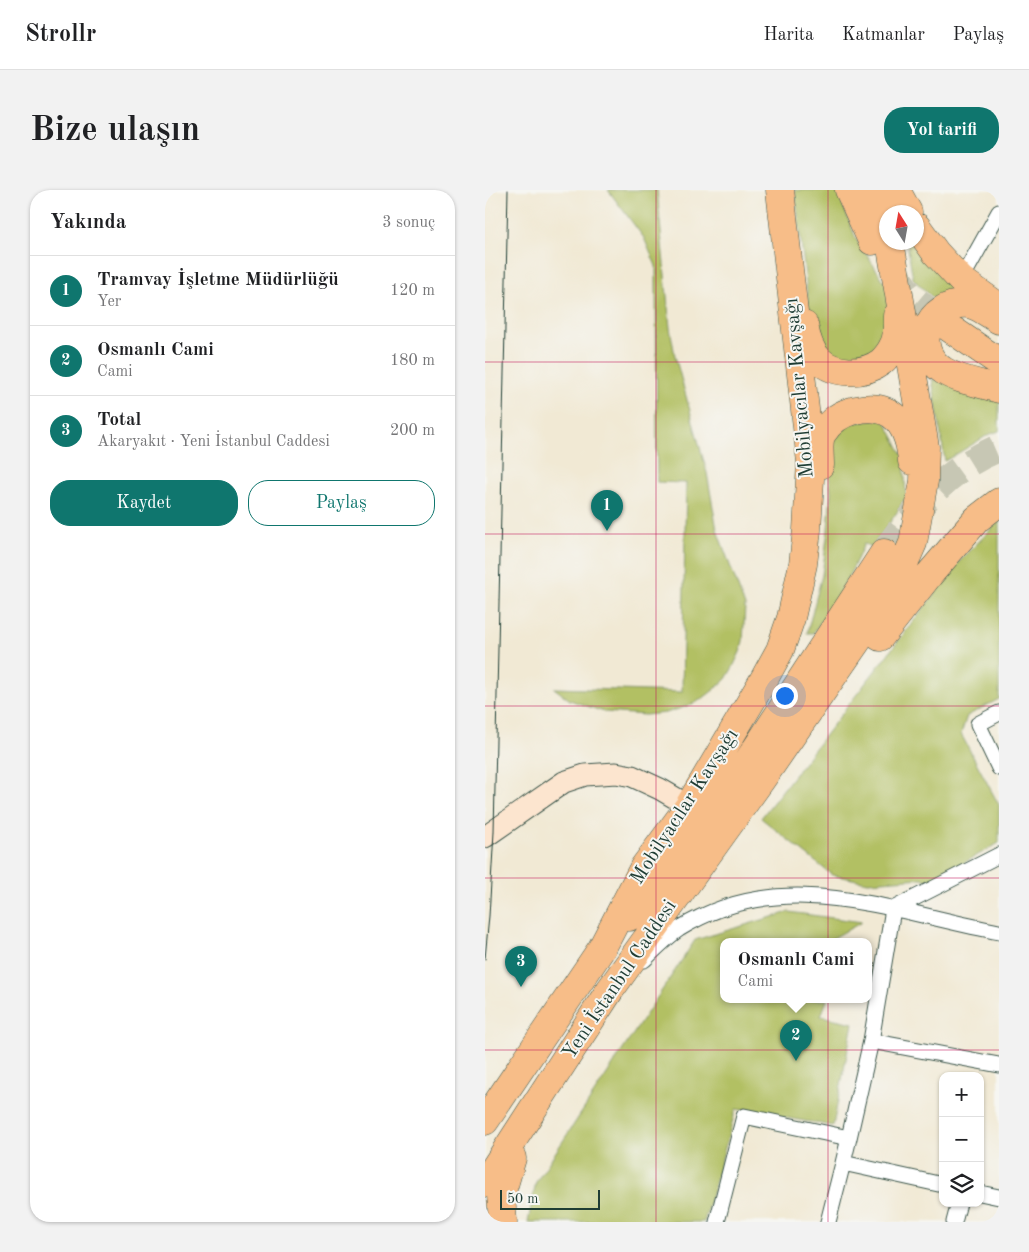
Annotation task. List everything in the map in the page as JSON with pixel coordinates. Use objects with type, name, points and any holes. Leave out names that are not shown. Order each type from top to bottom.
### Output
[{"type":"highway","name":"Mobilyacılar Kavşağı","points":[[602,948],[643,867],[689,806],[763,681],[780,650],[793,609],[803,564],[811,462],[779,190]]},
{"type":"highway","points":[[849,190],[879,232]]},
{"type":"highway","points":[[877,190],[879,205]]},
{"type":"highway","points":[[896,190],[904,205]]},
{"type":"highway","points":[[924,237],[936,253],[961,280],[999,307]]},
{"type":"highway","points":[[786,251],[798,296],[806,340],[818,360],[830,368],[849,372],[864,370],[881,362],[894,345],[897,327],[886,250]]},
{"type":"highway","points":[[761,780],[882,605],[899,575],[913,543],[924,481],[925,447],[887,250]]},
{"type":"highway","points":[[999,320],[970,304],[952,305],[939,311],[932,320],[927,329],[926,343],[930,357],[943,370],[959,378],[999,389]]},
{"type":"highway","points":[[948,327],[999,362]]},
{"type":"highway","points":[[807,530],[819,494],[821,436],[835,418],[851,411],[865,408],[882,409],[897,419],[907,433],[911,448],[918,515]]},
{"type":"highway","points":[[761,780],[814,720],[929,575],[977,520],[999,502]]},
{"type":"highway","name":"Mobilyacılar Kavşağı","points":[[602,948],[707,824],[884,553]]},
{"type":"highway","name":"Yeni İstanbul Caddesi","points":[[485,1183],[610,990],[761,780]]},
{"type":"highway","name":"Yeni İstanbul Caddesi","points":[[485,1120],[602,948]]},
{"type":"highway","points":[[503,1222],[501,1204],[503,1184],[522,1128]]},
{"type":"street","points":[[961,280],[999,212]]},
{"type":"street","points":[[999,713],[977,724],[999,768]]},
{"type":"street","points":[[485,836],[564,782],[585,775],[616,773],[631,776],[660,789],[689,806]]},
{"type":"street","points":[[893,909],[999,855]]},
{"type":"street","points":[[610,990],[677,930],[710,913],[742,902],[768,897],[799,896],[839,899],[999,932]]},
{"type":"street","points":[[828,1222],[871,1041],[893,909]]},
{"type":"street","points":[[871,1041],[999,1065]]},
{"type":"street","points":[[717,1222],[745,1116],[849,1138]]},
{"type":"street","points":[[843,1163],[939,1184]]},
{"type":"street","points":[[984,1194],[999,1197]]},
{"type":"street","points":[[954,1222],[958,1207]]},
{"type":"green space","points":[[608,190],[657,190],[670,328],[675,356],[707,473],[717,530],[745,606],[743,641],[740,652],[726,679],[702,699],[688,706],[666,713],[645,715],[604,712],[570,700],[554,688],[682,692],[686,483],[657,482],[656,266],[644,238]]},
{"type":"green space","points":[[795,190],[837,190],[856,239],[888,287],[886,332],[873,356],[837,361],[812,334]]},
{"type":"green space","points":[[908,250],[924,250],[956,290],[933,298],[913,279]]},
{"type":"green space","points":[[932,379],[999,398],[999,431],[988,435],[945,461]]},
{"type":"green space","points":[[884,419],[904,457],[906,499],[873,547],[864,544],[828,612],[813,633],[807,633],[822,575],[828,530],[831,492],[826,456],[838,425]]},
{"type":"green space","points":[[999,521],[999,699],[967,716],[961,734],[999,805],[999,843],[930,882],[922,878],[868,882],[832,875],[761,818],[960,561]]},
{"type":"green space","points":[[789,912],[862,922],[833,938],[720,938],[720,1003],[826,1003],[821,1016],[853,1023],[833,1126],[736,1109],[704,1222],[528,1222],[536,1182],[695,940]]},
{"type":"tunnel","points":[[891,269],[911,296],[948,327]]},
{"type":"tunnel","points":[[884,553],[920,506],[948,479],[963,467],[999,448]]},
{"type":"tram line","points":[[485,959],[494,832],[508,190]]},
{"type":"place","name":"Tramvay İşletme Müdürlüğü","points":[[607,531]]},
{"type":"place","name":"Total","points":[[521,987]]},
{"type":"place","name":"Osmanlı Cami","points":[[796,1061]]}]
